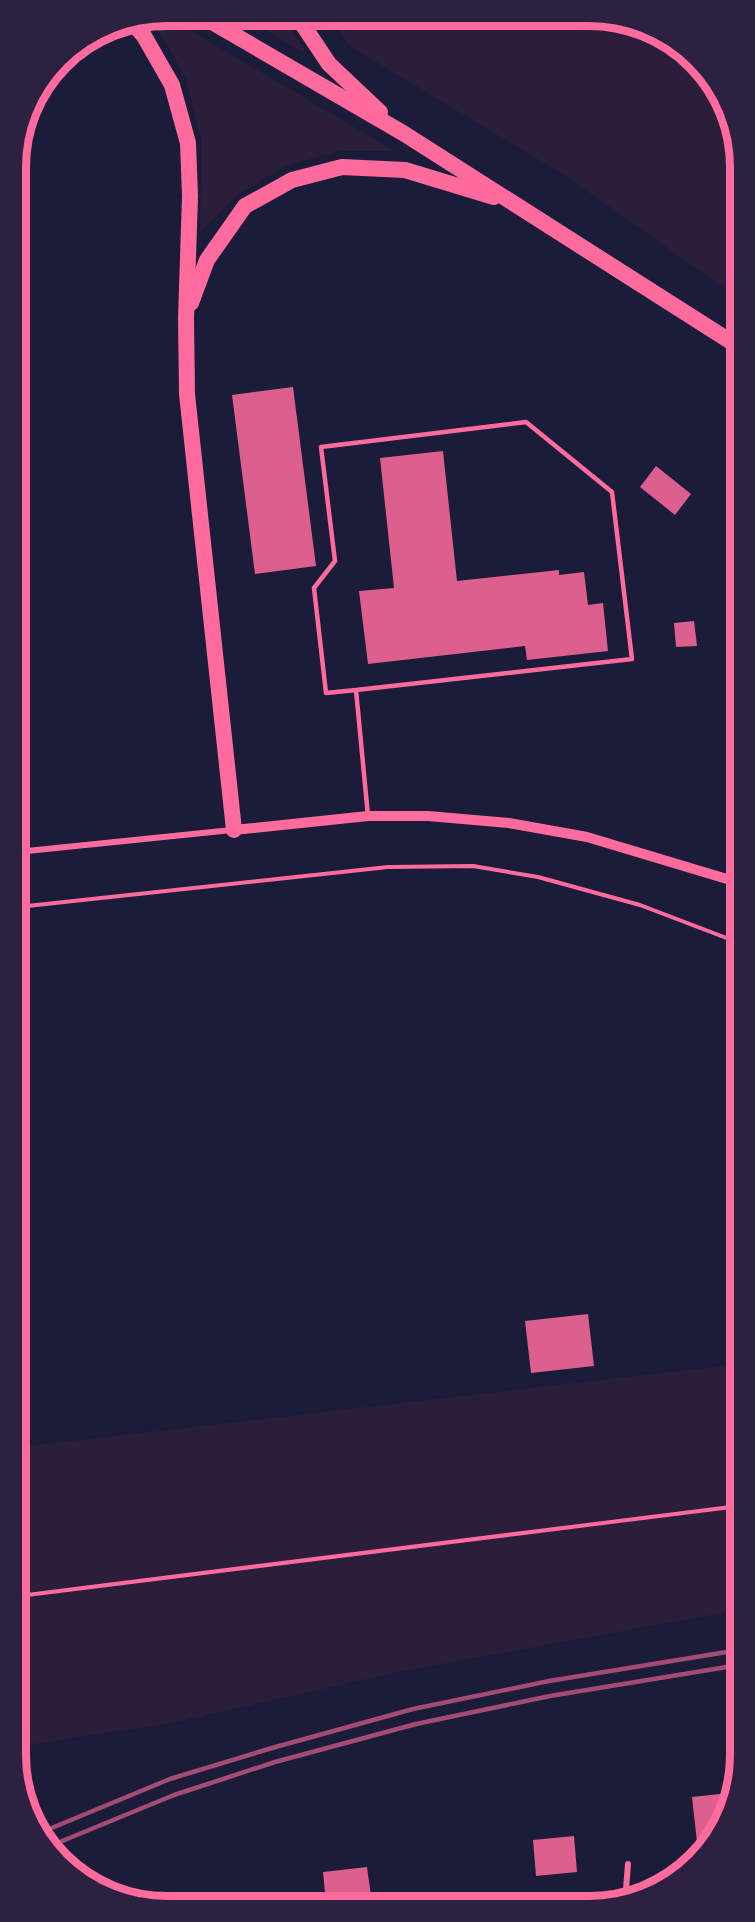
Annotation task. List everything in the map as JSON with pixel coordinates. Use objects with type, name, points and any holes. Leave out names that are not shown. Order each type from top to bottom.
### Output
[{"type":"highway","points":[[219,26],[403,134],[730,341]]},
{"type":"highway","points":[[304,26],[329,64],[403,134]]},
{"type":"highway","points":[[137,28],[172,85],[188,143],[190,196],[186,318],[187,394],[234,830]]},
{"type":"highway","points":[[186,318],[207,260],[245,206],[292,180],[342,167],[405,170],[516,204]]},
{"type":"street","points":[[26,851],[368,816],[428,816],[520,825],[587,837],[730,880]]},
{"type":"street","points":[[626,1892],[628,1864]]},
{"type":"lane","points":[[526,422],[612,492],[632,659],[356,690],[326,693],[314,588],[335,561],[321,447],[526,422]]},
{"type":"lane","points":[[356,690],[368,816]]},
{"type":"path","points":[[26,906],[388,867],[473,866],[538,877],[640,905],[730,939]]},
{"type":"path","points":[[26,1595],[729,1507]]},
{"type":"shaded area","points":[[183,26],[395,151],[340,151],[288,165],[237,195],[200,233],[201,140],[185,77],[157,27]]},
{"type":"shaded area","points":[[258,26],[289,26],[308,55]]},
{"type":"shaded area","points":[[335,26],[607,27],[634,33],[667,49],[688,67],[711,96],[725,130],[730,166],[730,292],[566,176],[351,47]]},
{"type":"shaded area","points":[[729,1365],[729,1612],[398,1672],[172,1723],[26,1745],[26,1446]]},
{"type":"building","points":[[293,387],[316,566],[255,574],[232,395]]},
{"type":"building","points":[[443,451],[457,581],[559,570],[559,575],[584,572],[588,605],[603,603],[608,651],[527,660],[525,646],[368,664],[359,591],[394,588],[380,458]]},
{"type":"building","points":[[656,466],[691,494],[675,515],[640,487]]},
{"type":"building","points":[[694,621],[697,646],[676,647],[674,623]]},
{"type":"building","points":[[588,1314],[594,1366],[531,1373],[525,1321]]},
{"type":"building","points":[[724,1794],[719,1810],[700,1842],[697,1842],[692,1797]]},
{"type":"building","points":[[574,1836],[577,1872],[536,1876],[533,1840]]},
{"type":"building","points":[[367,1867],[371,1897],[325,1897],[323,1872]]},
{"type":"railway","points":[[47,1830],[170,1779],[413,1709],[549,1681],[729,1652]]},
{"type":"railway","points":[[57,1843],[174,1795],[275,1762],[416,1724],[550,1696],[729,1667]]}]
